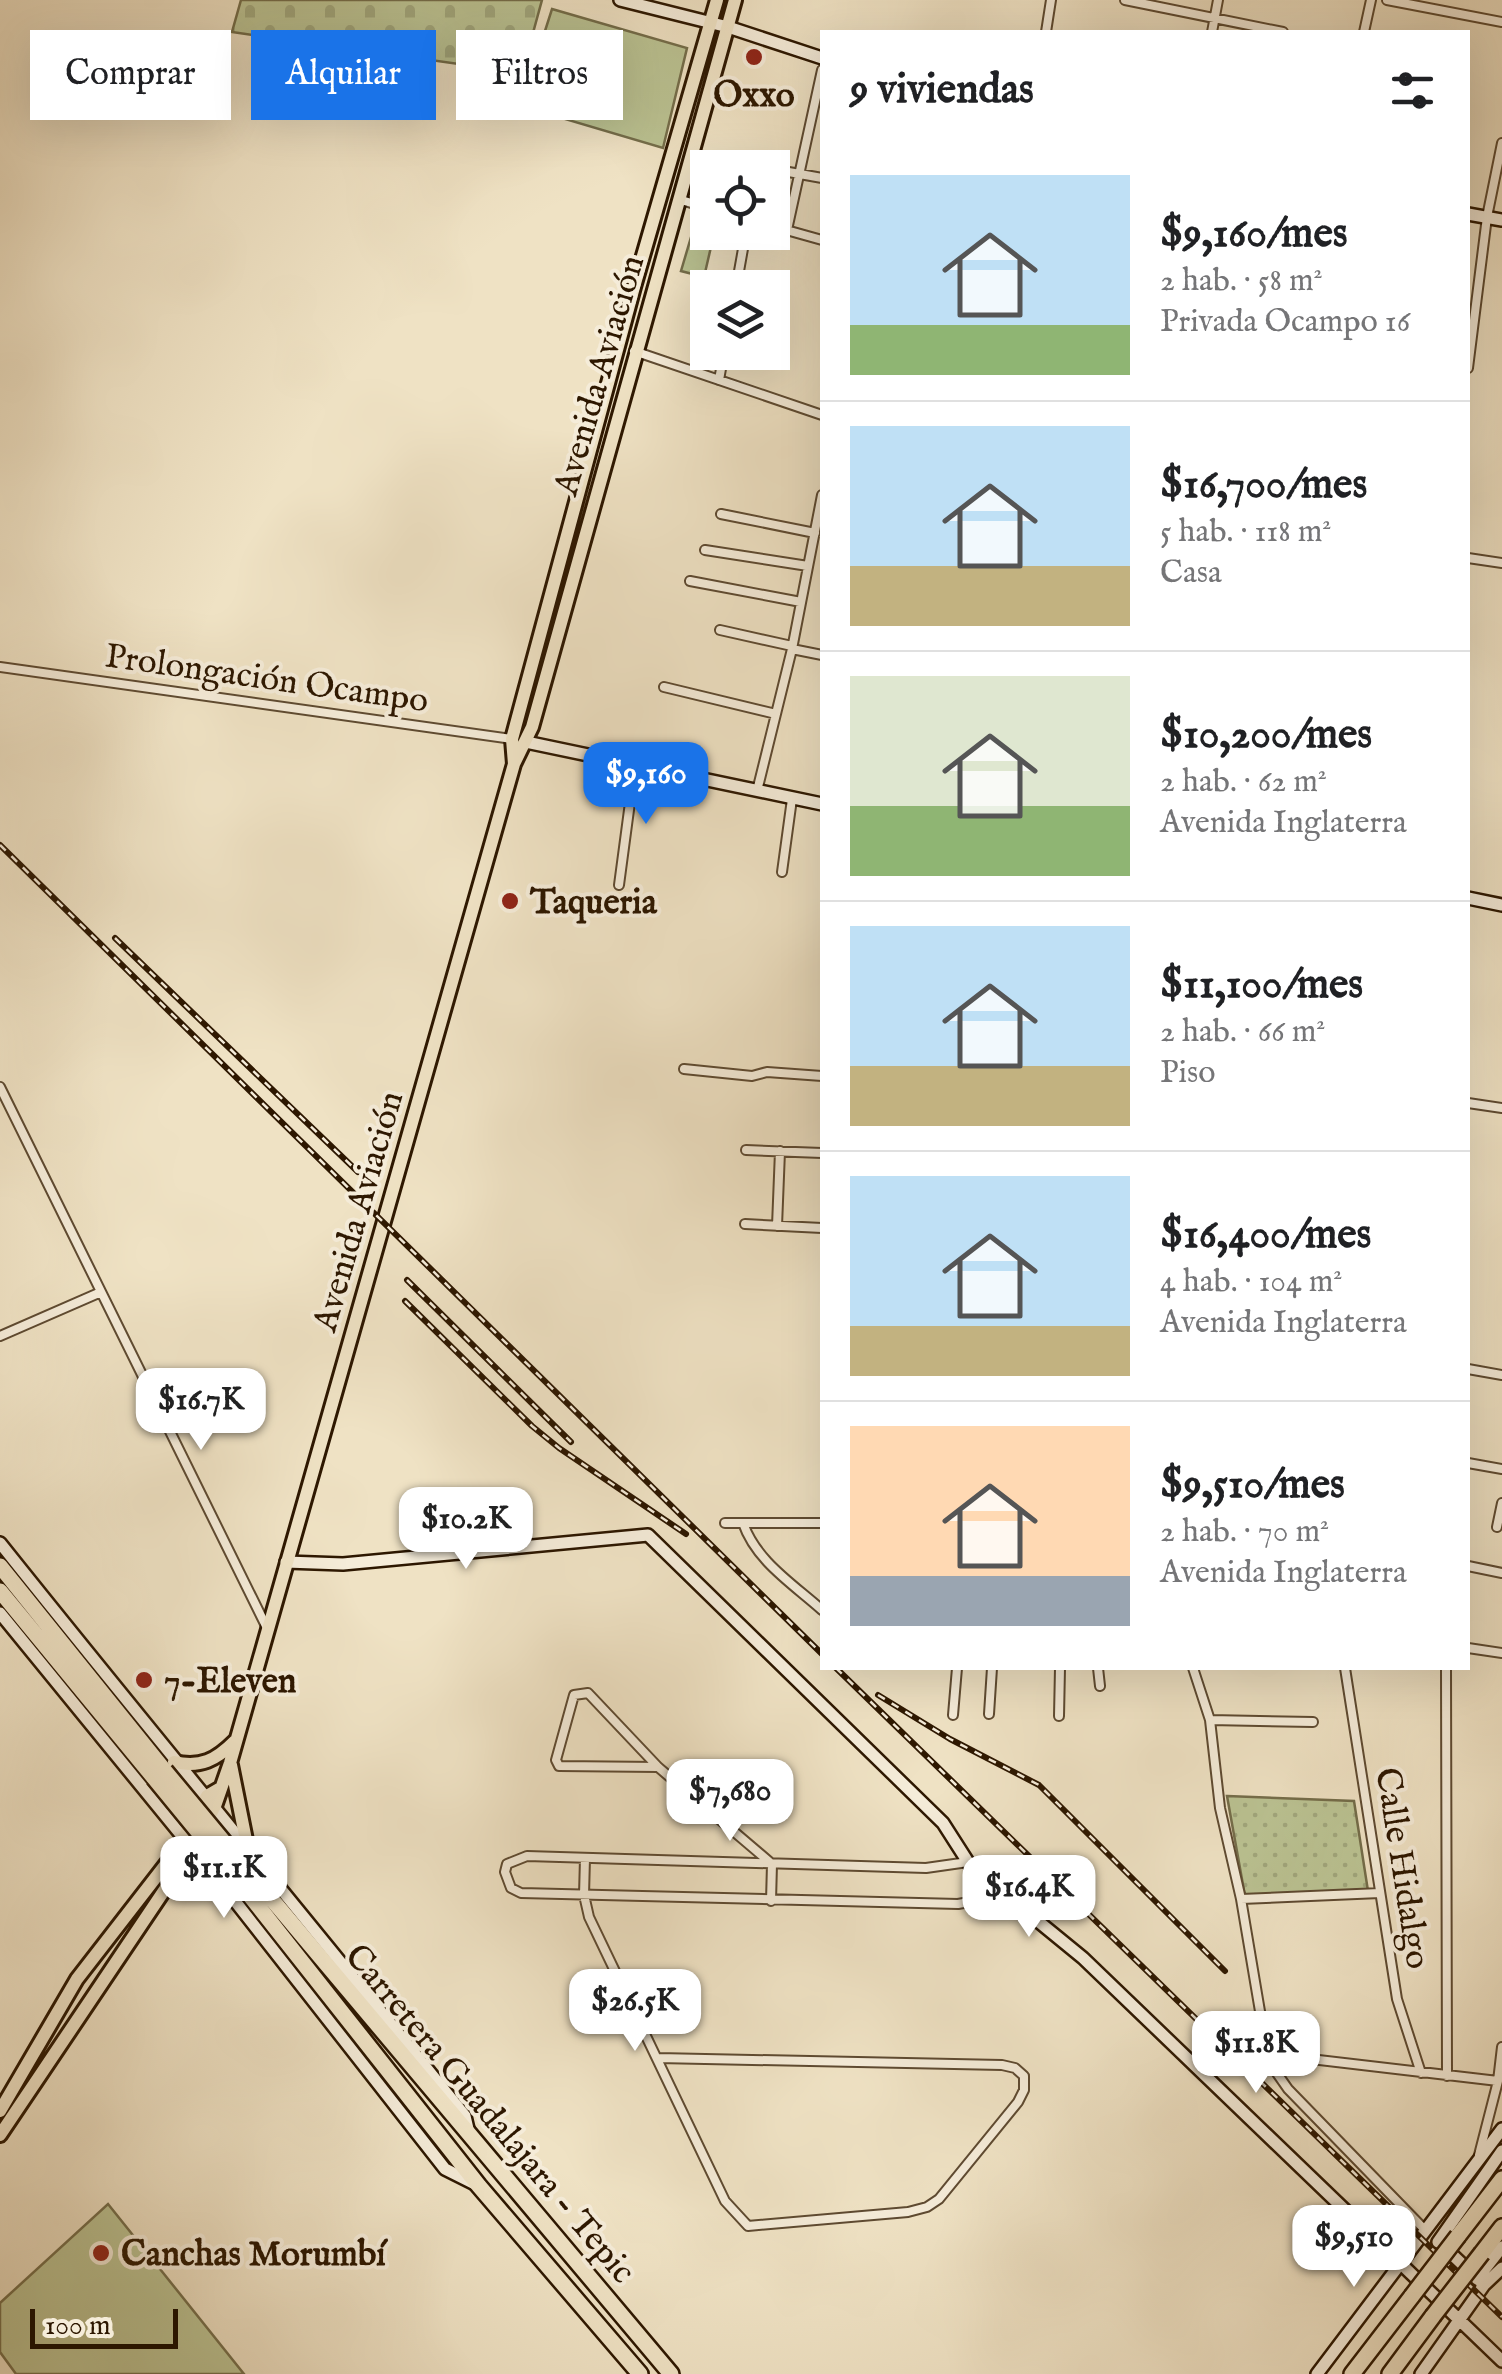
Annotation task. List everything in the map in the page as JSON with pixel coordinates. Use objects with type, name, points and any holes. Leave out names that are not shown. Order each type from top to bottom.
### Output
[{"type":"highway","name":"Carretera Guadalajara - Tepic","points":[[0,1566],[159,1774]]},
{"type":"highway","name":"Carretera Guadalajara - Tepic","points":[[0,1591],[672,2374]]},
{"type":"highway","name":"Carretera Guadalajara - Tepic","points":[[242,1874],[480,2186],[640,2374]]},
{"type":"highway","points":[[1352,2374],[1502,2178]]},
{"type":"highway","points":[[1390,2374],[1502,2227]]},
{"type":"main road","points":[[620,0],[728,27],[820,57]]},
{"type":"main road","name":"Avenida Aviación","points":[[188,1844],[230,1763],[374,1263],[514,764],[582,474],[717,0]]},
{"type":"main road","name":"Avenida Aviación","points":[[692,150],[736,0]]},
{"type":"main road","name":"Avenida Aviación","points":[[519,741],[690,157]]},
{"type":"main road","points":[[1470,214],[1502,220]]},
{"type":"main road","points":[[519,741],[820,804]]},
{"type":"main road","points":[[1470,898],[1502,906]]},
{"type":"main road","points":[[286,1562],[343,1564],[648,1535],[943,1822],[991,1898],[1039,1922],[1083,1958],[1502,2361]]},
{"type":"main road","points":[[0,1543],[159,1774],[188,1844],[445,2169],[480,2186]]},
{"type":"main road","points":[[0,1612],[159,1774],[214,1797],[465,2116],[471,2136]]},
{"type":"main road","points":[[159,1774],[217,1758],[236,1739]]},
{"type":"main road","points":[[230,1763],[248,1845]]},
{"type":"main road","points":[[0,2111],[78,1979],[188,1844]]},
{"type":"main road","points":[[0,2134],[188,1844]]},
{"type":"main road","points":[[231,1896],[231,1875],[238,1866],[254,1862],[268,1870]]},
{"type":"main road","points":[[1318,2374],[1502,2129]]},
{"type":"main road","points":[[1438,2242],[1502,2151]]},
{"type":"main road","points":[[1424,2230],[1481,2282]]},
{"type":"main road","points":[[1421,2374],[1460,2319],[1502,2247]]},
{"type":"main road","points":[[1481,2282],[1502,2268]]},
{"type":"street","points":[[1046,30],[1051,0]]},
{"type":"street","points":[[1125,0],[1272,30]]},
{"type":"street","points":[[1212,30],[1218,0]]},
{"type":"street","points":[[1364,30],[1371,0]]},
{"type":"street","points":[[1386,0],[1502,22]]},
{"type":"street","points":[[790,217],[820,79]]},
{"type":"street","points":[[1470,352],[1487,217],[1502,144]]},
{"type":"street","points":[[790,172],[820,178]]},
{"type":"street","points":[[678,199],[690,203]]},
{"type":"street","points":[[790,231],[820,239]]},
{"type":"street","points":[[634,352],[820,414]]},
{"type":"street","points":[[719,380],[721,370]]},
{"type":"street","points":[[756,791],[792,648],[820,505]]},
{"type":"street","points":[[720,514],[815,533]]},
{"type":"street","points":[[705,550],[808,566]]},
{"type":"street","points":[[1470,558],[1502,564]]},
{"type":"street","points":[[690,582],[801,602]]},
{"type":"street","points":[[720,630],[820,654]]},
{"type":"street","name":"Prolongación Ocampo","points":[[0,667],[519,741]]},
{"type":"street","points":[[664,687],[776,714]]},
{"type":"street","points":[[620,885],[635,765]]},
{"type":"street","points":[[782,872],[792,799]]},
{"type":"street","points":[[684,1069],[752,1076],[767,1072],[820,1076]]},
{"type":"street","points":[[0,1087],[268,1630]]},
{"type":"street","points":[[1470,1103],[1502,1108]]},
{"type":"street","points":[[746,1150],[820,1153]]},
{"type":"street","points":[[777,1226],[780,1151]]},
{"type":"street","points":[[745,1224],[820,1228]]},
{"type":"street","points":[[0,1336],[102,1292]]},
{"type":"street","points":[[1470,1368],[1502,1374]]},
{"type":"street","points":[[1470,1463],[1502,1469]]},
{"type":"street","points":[[1497,1527],[1502,1503]]},
{"type":"street","points":[[743,1522],[759,1554],[820,1608]]},
{"type":"street","points":[[725,1523],[820,1523]]},
{"type":"street","points":[[1470,1566],[1502,1573]]},
{"type":"street","points":[[1470,1648],[1502,1652]]},
{"type":"street","points":[[952,1715],[957,1670]]},
{"type":"street","points":[[989,1714],[992,1670]]},
{"type":"street","points":[[1059,1716],[1060,1670]]},
{"type":"street","points":[[1098,1670],[1100,1686]]},
{"type":"street","points":[[1194,1670],[1210,1720],[1220,1808],[1268,2054],[1288,2089],[1424,2230]]},
{"type":"street","name":"Calle Hidalgo","points":[[1345,1670],[1396,1999],[1422,2073]]},
{"type":"street","points":[[1446,1670],[1447,2076]]},
{"type":"street","points":[[658,1767],[559,1766],[556,1760],[574,1695],[588,1694],[658,1767],[772,1864],[772,1901]]},
{"type":"street","points":[[1210,1720],[1313,1722]]},
{"type":"street","points":[[968,1862],[926,1868],[516,1858],[507,1864],[505,1872],[511,1888],[521,1893],[958,1904],[991,1898]]},
{"type":"street","points":[[585,1858],[584,1895],[589,1917],[725,2201],[748,2226],[908,2212],[926,2207],[939,2199],[1024,2090],[1024,2076],[1002,2065],[658,2058]]},
{"type":"street","points":[[1240,1899],[1380,1893]]},
{"type":"street","points":[[1478,2162],[1498,2081],[1502,2047]]},
{"type":"street","points":[[1268,2054],[1498,2081]]},
{"type":"green space","points":[[241,0],[542,0],[534,30],[456,30],[456,64],[436,61],[436,30],[232,32]]},
{"type":"green space","points":[[552,9],[687,48],[663,148],[568,120],[623,120],[623,30],[545,30]]},
{"type":"green space","points":[[690,241],[690,250],[710,250],[706,270],[681,271]]},
{"type":"green space","points":[[1227,1796],[1354,1801],[1368,1891],[1245,1896]]},
{"type":"green space","name":"Canchas Morumbí","points":[[108,2204],[244,2374],[16,2374],[0,2352],[0,2303]]},
{"type":"railway","points":[[0,845],[820,1652]]},
{"type":"railway","points":[[115,938],[358,1172]]},
{"type":"railway","points":[[407,1280],[571,1442]]},
{"type":"railway","points":[[405,1301],[532,1426],[686,1534]]},
{"type":"railway","points":[[838,1670],[1502,2317]]},
{"type":"railway","points":[[878,1695],[950,1739],[1039,1785],[1225,1971]]},
{"type":"place","name":"Oxxo","points":[[754,57]]},
{"type":"place","name":"Taqueria","points":[[510,901]]},
{"type":"place","name":"7-Eleven","points":[[144,1680]]},
{"type":"place","name":"Canchas Morumbí","points":[[101,2253]]}]
